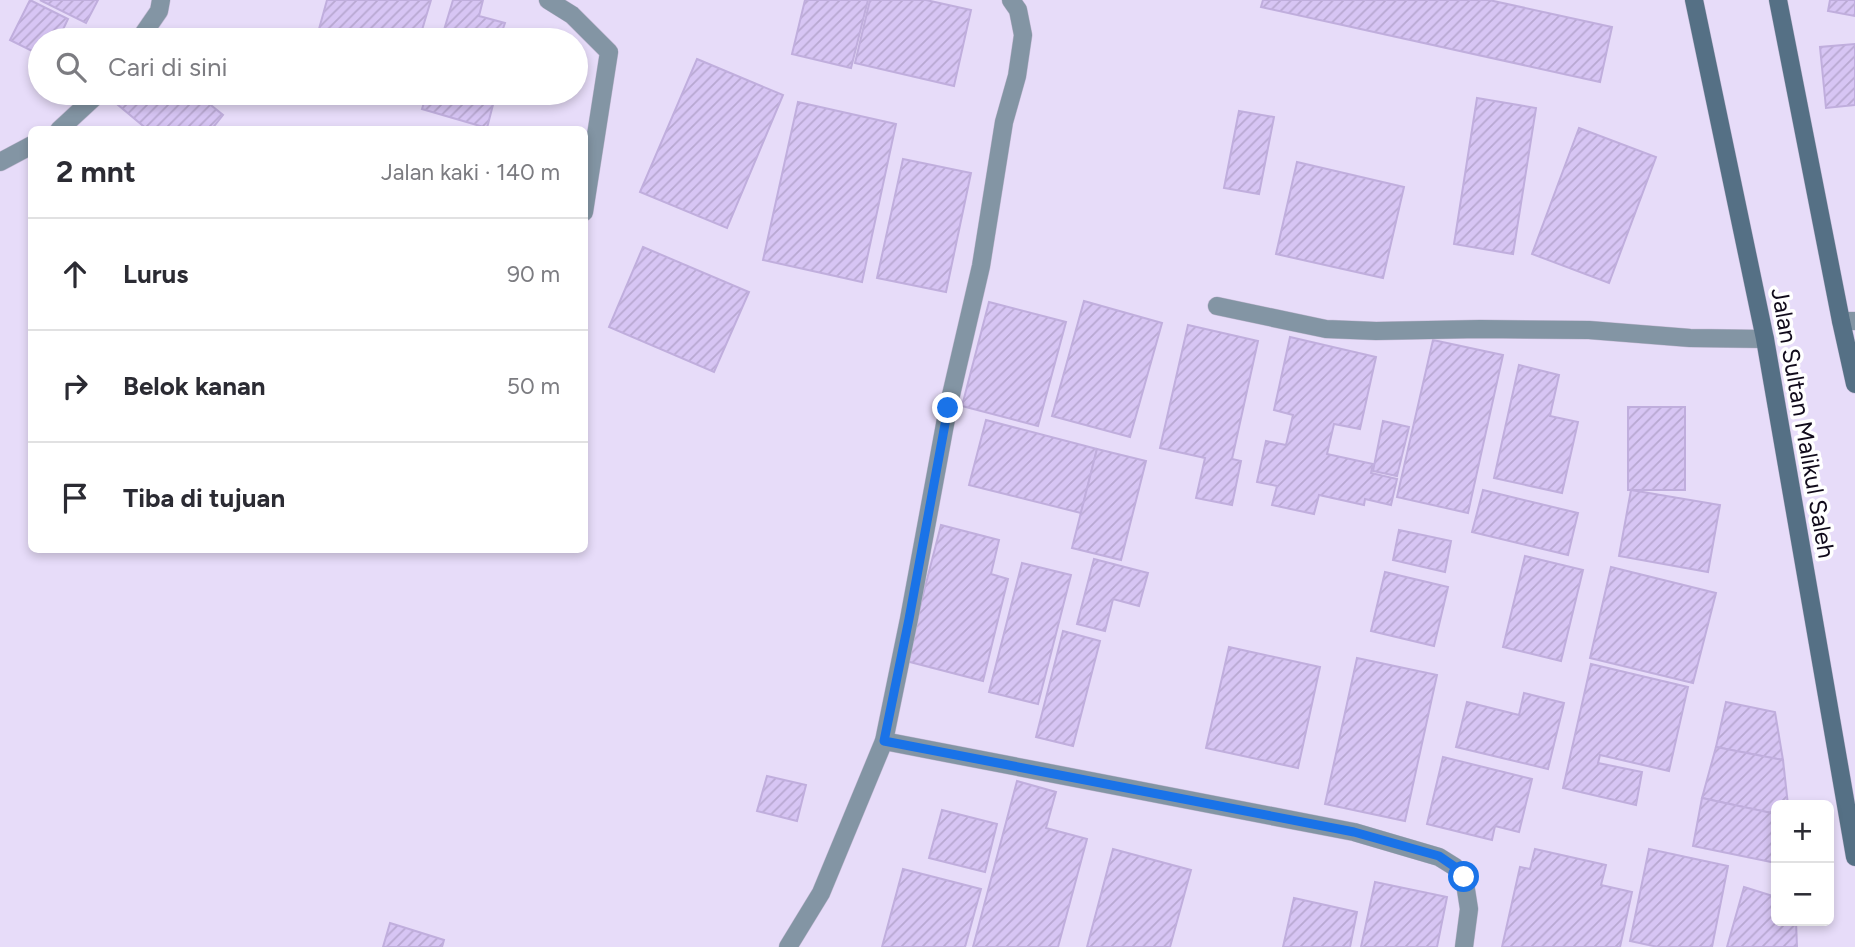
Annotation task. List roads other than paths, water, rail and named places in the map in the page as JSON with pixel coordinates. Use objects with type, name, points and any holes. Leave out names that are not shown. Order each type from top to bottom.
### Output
[{"type":"main road","name":"Jalan Sultan Malikul Saleh","points":[[1694,0],[1765,339],[1855,857]]},
{"type":"main road","points":[[1778,0],[1848,321],[1855,384]]},
{"type":"street","points":[[147,28],[159,10],[161,0]]},
{"type":"street","points":[[548,0],[572,15],[585,28]]},
{"type":"street","points":[[788,947],[821,893],[884,741],[948,408],[981,266],[1004,122],[1017,76],[1023,35],[1018,10],[1011,0]]},
{"type":"street","points":[[588,31],[609,52],[588,186]]},
{"type":"street","points":[[63,126],[86,105]]},
{"type":"street","points":[[0,162],[28,147]]},
{"type":"street","points":[[1217,306],[1326,329],[1589,330],[1690,338],[1765,339]]},
{"type":"street","points":[[884,741],[1354,832],[1439,856],[1464,877],[1469,909],[1464,947]]}]
